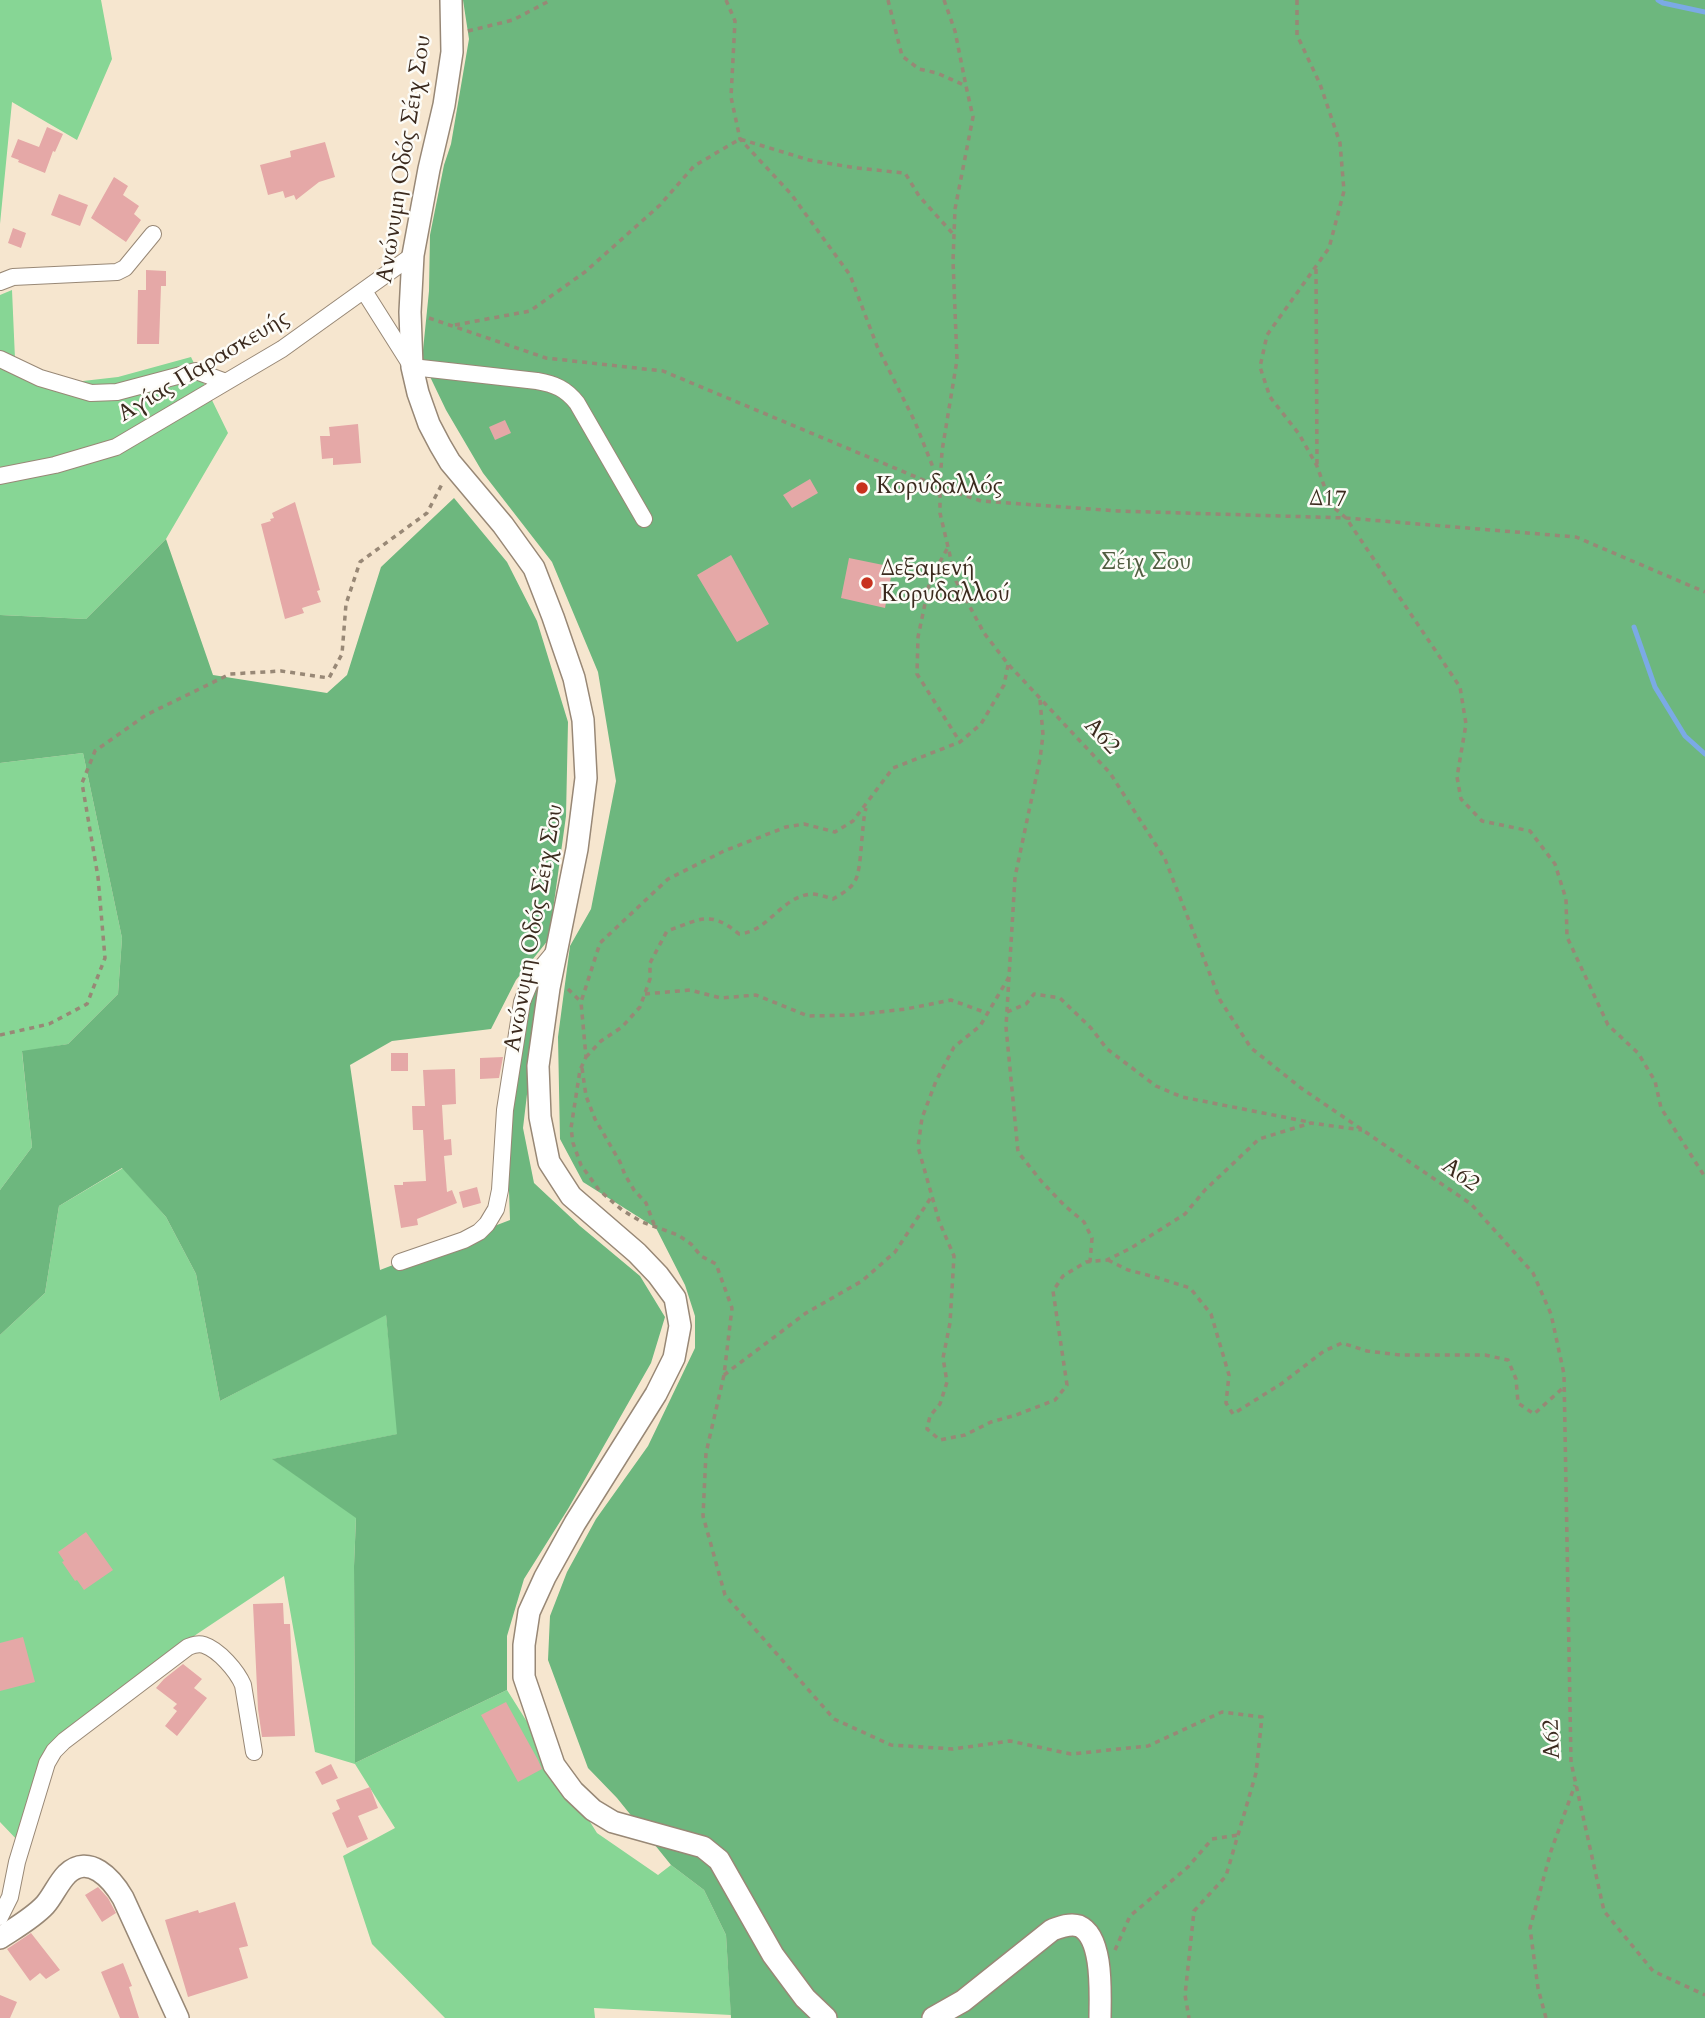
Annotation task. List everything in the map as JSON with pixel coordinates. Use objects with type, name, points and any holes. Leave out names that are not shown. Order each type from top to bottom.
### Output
[{"type":"street","name":"Ανώνυμη Οδός Σέιχ Σου","points":[[451,0],[452,52],[414,255],[410,312],[412,367],[429,424],[450,462],[503,525],[534,568],[574,678],[583,720],[586,778],[577,849],[556,949],[538,1066],[540,1117],[549,1161],[571,1196],[637,1253],[658,1275],[675,1298],[680,1326],[674,1357],[656,1394],[575,1523],[529,1612],[524,1645],[524,1677],[554,1765],[573,1791],[593,1810],[613,1822],[703,1847],[719,1860],[772,1955],[805,1998],[826,2018]]},
{"type":"street","points":[[0,282],[13,278],[117,272],[125,268],[153,234]]},
{"type":"street","name":"Αγίας Παρασκευής","points":[[0,476],[55,465],[116,447],[282,349],[414,255]]},
{"type":"street","points":[[364,291],[412,367],[556,384],[570,393],[578,402],[644,519]]},
{"type":"street","points":[[0,359],[40,378],[91,393],[117,392],[197,371],[226,382]]},
{"type":"street","points":[[400,1262],[464,1240],[479,1232],[496,1209],[500,1190],[505,1110],[522,1002],[531,980],[556,949]]},
{"type":"street","points":[[0,1917],[9,1897],[47,1763],[54,1751],[188,1647],[203,1644],[239,1676],[243,1685],[254,1752]]},
{"type":"street","points":[[0,1938],[45,1905],[74,1869],[81,1866],[97,1869],[111,1880],[123,1898],[178,2018]]},
{"type":"street","points":[[933,2018],[963,2001],[1052,1930],[1065,1925],[1078,1926],[1093,1942],[1097,1955],[1100,2018]]},
{"type":"path","points":[[452,35],[513,20],[551,0]]},
{"type":"path","points":[[726,0],[735,21],[731,97],[740,139],[791,194],[850,275],[877,346],[915,422],[940,487]]},
{"type":"path","points":[[888,0],[902,56],[919,69],[937,73],[965,86]]},
{"type":"path","points":[[940,487],[942,451],[957,360],[953,261],[956,209],[972,117],[955,32],[944,0]]},
{"type":"path","points":[[1297,0],[1297,35],[1320,84],[1340,143],[1344,191],[1329,248],[1267,335],[1260,367],[1270,397],[1299,434],[1317,466],[1331,505],[1346,518],[1460,687],[1466,724],[1457,777],[1461,799],[1482,821],[1530,831],[1555,864],[1566,900],[1567,937],[1595,1001],[1608,1026],[1638,1053],[1655,1081],[1661,1108],[1705,1177]]},
{"type":"path","points":[[452,326],[530,311],[584,272],[651,213],[694,166],[740,139],[809,160],[905,173],[919,197],[955,236]]},
{"type":"path","points":[[1316,267],[1317,466]]},
{"type":"path","name":"Δ17","points":[[410,312],[546,358],[663,371],[940,487],[981,500],[1118,511],[1346,518],[1576,537],[1705,592]]},
{"type":"path","points":[[0,1035],[49,1024],[87,1004],[105,958],[98,877],[82,783],[95,751],[146,715],[230,674],[281,671],[329,678],[342,654],[346,604],[360,562],[427,513],[440,492],[450,462]]},
{"type":"path","name":"Α62","points":[[940,487],[940,513],[956,581],[984,633],[1008,664],[1110,773],[1165,859],[1220,1000],[1251,1048],[1301,1087],[1471,1204],[1532,1273],[1551,1314],[1564,1374],[1570,1762],[1604,1911],[1653,1971],[1705,1995]]},
{"type":"path","points":[[948,548],[930,580],[918,637],[917,674],[960,742]]},
{"type":"path","points":[[586,1057],[581,1002],[600,943],[668,879],[724,851],[786,827],[804,824],[835,832],[853,821],[892,768],[960,742],[981,724],[1004,685],[1008,664]]},
{"type":"path","points":[[1040,698],[1043,735],[1015,877],[1006,1027],[1018,1152],[1049,1190],[1084,1222],[1091,1238],[1090,1262]]},
{"type":"path","points":[[867,804],[862,820],[857,878],[850,888],[833,900],[813,894],[797,897],[748,933],[739,934],[724,921],[710,918],[667,931],[650,963],[650,979],[640,1007],[601,1041],[586,1057],[582,1066],[570,1128],[573,1143],[582,1165],[607,1197],[642,1223],[678,1236],[691,1244],[701,1256],[716,1264],[732,1308],[724,1375],[706,1453],[703,1516],[725,1595],[834,1719],[891,1745],[953,1749],[1010,1741],[1071,1754],[1148,1746],[1223,1712],[1262,1717],[1256,1773],[1226,1876],[1194,1911],[1185,1995],[1188,2018]]},
{"type":"path","points":[[1009,978],[980,1026],[954,1047],[936,1081],[922,1118],[918,1147],[939,1221],[954,1256],[950,1323],[943,1358],[947,1382],[940,1404],[930,1416],[927,1429],[940,1440],[965,1435],[991,1422],[1055,1400],[1068,1385],[1053,1291],[1063,1276],[1090,1262],[1107,1260],[1131,1248],[1185,1214],[1205,1190],[1259,1139],[1311,1123]]},
{"type":"path","points":[[645,995],[690,990],[721,998],[756,995],[808,1016],[853,1015],[951,1000],[988,1013]]},
{"type":"path","points":[[1006,1012],[1026,1003],[1034,994],[1060,998],[1091,1028],[1107,1049],[1156,1086],[1182,1097],[1364,1131]]},
{"type":"path","points":[[582,1066],[586,1096],[595,1119],[634,1190],[646,1203],[656,1228]]},
{"type":"path","points":[[724,1375],[806,1313],[862,1282],[895,1252],[932,1196]]},
{"type":"path","points":[[1107,1260],[1128,1270],[1190,1288],[1211,1314],[1229,1375],[1226,1403],[1233,1414],[1324,1351],[1342,1343],[1367,1351],[1400,1355],[1485,1354],[1508,1360],[1516,1379],[1518,1403],[1534,1414],[1564,1387]]},
{"type":"path","points":[[1546,2018],[1538,1988],[1530,1927],[1551,1851],[1575,1783]]},
{"type":"path","points":[[1097,1955],[1115,1950],[1129,1916],[1188,1867],[1212,1839],[1238,1835]]},
{"type":"green space","points":[[0,0],[101,0],[112,59],[77,140],[12,102],[0,224]]},
{"type":"green space","name":"Σέιχ Σου","points":[[463,0],[1705,0],[1705,2018],[731,2018],[726,1935],[704,1890],[671,1865],[617,1798],[588,1768],[548,1660],[550,1616],[567,1572],[596,1519],[648,1446],[695,1348],[695,1316],[685,1285],[656,1228],[583,1182],[560,1139],[558,1037],[570,946],[591,909],[616,781],[598,672],[552,562],[483,473],[446,410],[422,360],[429,291],[430,235],[451,144],[469,39]]},
{"type":"green space","points":[[12,290],[15,359],[74,382],[118,377],[191,357],[228,433],[166,539],[86,619],[0,615],[0,295]]},
{"type":"green space","points":[[454,498],[507,562],[537,621],[568,722],[566,816],[549,939],[516,980],[491,1029],[392,1041],[350,1065],[380,1270],[510,1220],[507,1132],[534,977],[541,976],[523,1128],[534,1183],[640,1276],[665,1317],[651,1363],[568,1509],[524,1579],[507,1636],[507,1690],[355,1763],[356,1518],[272,1459],[397,1434],[386,1315],[220,1401],[196,1274],[166,1217],[122,1168],[59,1206],[45,1293],[0,1335],[0,1190],[32,1147],[22,1051],[68,1044],[118,994],[122,938],[83,753],[0,763],[0,615],[86,619],[166,539],[213,675],[327,693],[347,675],[381,567]]},
{"type":"green space","points":[[83,753],[122,938],[118,994],[68,1044],[22,1052],[32,1147],[0,1190],[0,763]]},
{"type":"green space","points":[[123,1168],[166,1217],[196,1274],[220,1401],[386,1314],[398,1434],[273,1459],[356,1517],[355,1763],[507,1690],[597,1833],[658,1875],[671,1865],[704,1890],[726,1935],[731,2015],[594,2008],[595,2018],[445,2018],[372,1944],[343,1856],[395,1828],[355,1764],[315,1752],[284,1576],[197,1634],[48,1745],[20,1843],[0,1822],[0,1335],[45,1293],[59,1206]]},
{"type":"building","points":[[47,127],[63,134],[45,173],[11,157],[18,139],[39,147]]},
{"type":"building","points":[[325,142],[335,177],[319,182],[296,200],[294,195],[285,198],[283,191],[268,195],[260,165],[291,157],[290,151]]},
{"type":"building","points":[[114,177],[128,186],[123,195],[139,206],[134,214],[141,220],[126,242],[91,218]]},
{"type":"building","points":[[59,194],[88,205],[80,226],[51,215]]},
{"type":"building","points":[[13,228],[26,233],[21,248],[8,243]]},
{"type":"building","points":[[146,270],[166,271],[166,286],[161,286],[159,344],[137,344],[138,290],[146,290]]},
{"type":"building","points":[[505,420],[511,433],[495,440],[489,427]]},
{"type":"building","points":[[358,424],[361,463],[333,465],[333,458],[322,459],[320,436],[330,436],[329,427]]},
{"type":"building","points":[[810,479],[818,493],[792,508],[783,495]]},
{"type":"building","points":[[295,502],[321,602],[302,608],[304,613],[285,619],[261,524],[274,518],[272,513]]},
{"type":"building","points":[[731,555],[769,624],[737,642],[697,575]]},
{"type":"building","name":"Δεξαμενή Κορυδαλλού","points":[[849,558],[893,567],[885,608],[841,598]]},
{"type":"building","points":[[391,1053],[408,1053],[408,1071],[391,1071]]},
{"type":"building","points":[[503,1057],[499,1078],[480,1079],[480,1058]]},
{"type":"building","points":[[455,1069],[456,1104],[442,1105],[444,1140],[451,1139],[452,1155],[444,1156],[447,1192],[452,1190],[457,1203],[417,1219],[418,1225],[401,1228],[394,1185],[426,1181],[423,1130],[413,1130],[412,1106],[425,1106],[423,1070]]},
{"type":"building","points":[[477,1187],[481,1203],[463,1208],[459,1192]]},
{"type":"building","points":[[86,1532],[113,1570],[84,1590],[62,1562],[64,1561],[58,1552]]},
{"type":"building","points":[[283,1603],[284,1624],[290,1624],[295,1736],[262,1737],[258,1709],[253,1604]]},
{"type":"building","points":[[23,1637],[35,1682],[0,1691],[0,1643]]},
{"type":"building","points":[[183,1664],[202,1679],[194,1688],[207,1698],[177,1736],[165,1726],[177,1711],[173,1708],[177,1704],[156,1688]]},
{"type":"building","points":[[506,1702],[542,1769],[518,1782],[481,1715]]},
{"type":"building","points":[[331,1764],[338,1778],[322,1785],[315,1772]]},
{"type":"building","points":[[370,1787],[378,1808],[358,1816],[368,1839],[347,1848],[332,1813],[340,1809],[336,1800]]},
{"type":"building","points":[[98,1887],[116,1913],[102,1922],[85,1895]]},
{"type":"building","points":[[235,1902],[248,1946],[239,1948],[248,1978],[188,1997],[165,1920]]},
{"type":"building","points":[[31,1933],[60,1970],[46,1979],[40,1973],[30,1981],[7,1949]]},
{"type":"building","points":[[123,1963],[132,1986],[129,1987],[139,2018],[120,2018],[101,1972]]},
{"type":"building","points":[[0,1995],[17,2002],[10,2018],[0,2018]]},
{"type":"waterway","points":[[1658,0],[1705,12]]},
{"type":"waterway","points":[[1634,627],[1655,687],[1685,736],[1705,754]]},
{"type":"place","name":"Κορυδαλλός","points":[[862,488]]},
{"type":"place","name":"Δεξαμενή Κορυδαλλού","points":[[867,583]]}]
